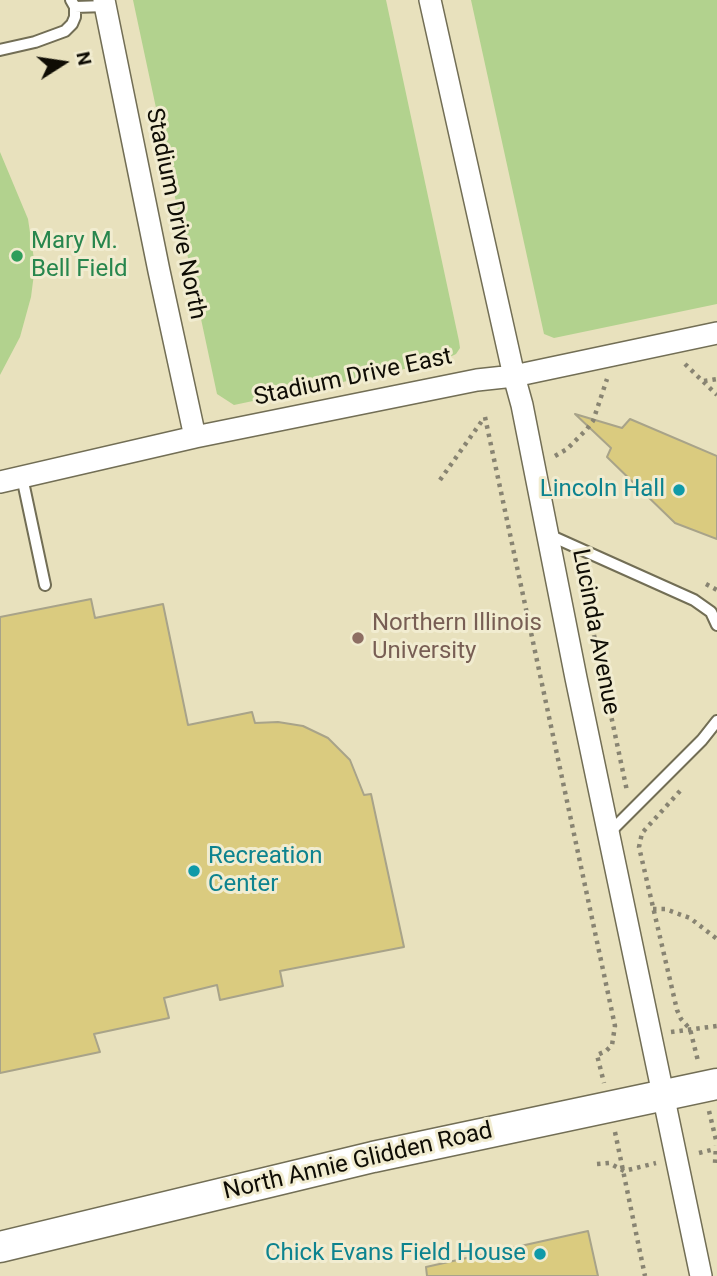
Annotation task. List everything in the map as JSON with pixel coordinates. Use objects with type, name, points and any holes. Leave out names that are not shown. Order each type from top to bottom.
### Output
[{"type":"main road","name":"North Annie Glidden Road","points":[[0,1247],[373,1157],[717,1084]]},
{"type":"street","name":"Lucinda Avenue","points":[[430,0],[522,405],[701,1276]]},
{"type":"street","name":"Stadium Drive North","points":[[105,3],[195,437]]},
{"type":"street","name":"Stadium Drive East","points":[[0,482],[195,437],[477,380],[514,376],[717,333]]},
{"type":"lane","points":[[0,50],[35,43],[65,31],[72,24],[73,4],[105,3]]},
{"type":"lane","points":[[22,477],[45,585]]},
{"type":"lane","points":[[549,535],[694,600],[711,612],[717,625]]},
{"type":"lane","points":[[608,833],[702,740],[717,721]]},
{"type":"path","points":[[695,360],[684,363],[717,395]]},
{"type":"path","points":[[595,381],[620,376]]},
{"type":"path","points":[[554,456],[567,449],[587,429],[607,379]]},
{"type":"path","points":[[703,382],[717,379]]},
{"type":"path","points":[[440,480],[485,417],[615,1026],[612,1045],[607,1051],[597,1055]]},
{"type":"path","points":[[551,444],[557,469]]},
{"type":"path","points":[[700,581],[717,590]]},
{"type":"path","points":[[592,625],[653,909],[681,1019],[690,1029],[717,1026]]},
{"type":"path","points":[[639,847],[642,833],[689,782]]},
{"type":"path","points":[[653,909],[665,909],[690,918],[717,939]]},
{"type":"path","points":[[715,1163],[717,1145]]},
{"type":"path","points":[[597,1164],[609,1163],[624,1171],[645,1276]]},
{"type":"shaded area","name":"Northern Illinois University","points":[[0,0],[717,0],[717,1276],[0,1276]]},
{"type":"green space","points":[[133,0],[386,0],[459,341],[460,348],[456,354],[442,361],[234,405],[217,394]]},
{"type":"green space","points":[[471,0],[717,0],[717,304],[554,338],[544,334]]},
{"type":"green space","name":"Mary M. Bell Field","points":[[0,152],[28,219],[35,266],[31,297],[20,337],[0,375]]},
{"type":"building","name":"Lincoln Hall","points":[[575,414],[622,428],[630,419],[717,456],[717,539],[675,523],[607,457],[611,448]]},
{"type":"building","name":"Recreation Center","points":[[91,599],[95,618],[163,604],[188,725],[252,712],[255,723],[278,722],[303,726],[328,738],[350,760],[364,795],[371,794],[404,947],[280,971],[283,986],[220,1000],[217,985],[164,998],[169,1018],[94,1034],[100,1052],[0,1073],[0,617]]},
{"type":"building","name":"Chick Evans Field House","points":[[588,1231],[598,1276],[427,1276],[426,1267]]},
{"type":"place","name":"Mary M. Bell Field","points":[[17,256]]},
{"type":"place","name":"Lincoln Hall","points":[[679,490]]},
{"type":"place","name":"Northern Illinois University","points":[[358,638]]},
{"type":"place","name":"Recreation Center","points":[[194,871]]},
{"type":"place","name":"Chick Evans Field House","points":[[540,1254]]}]
